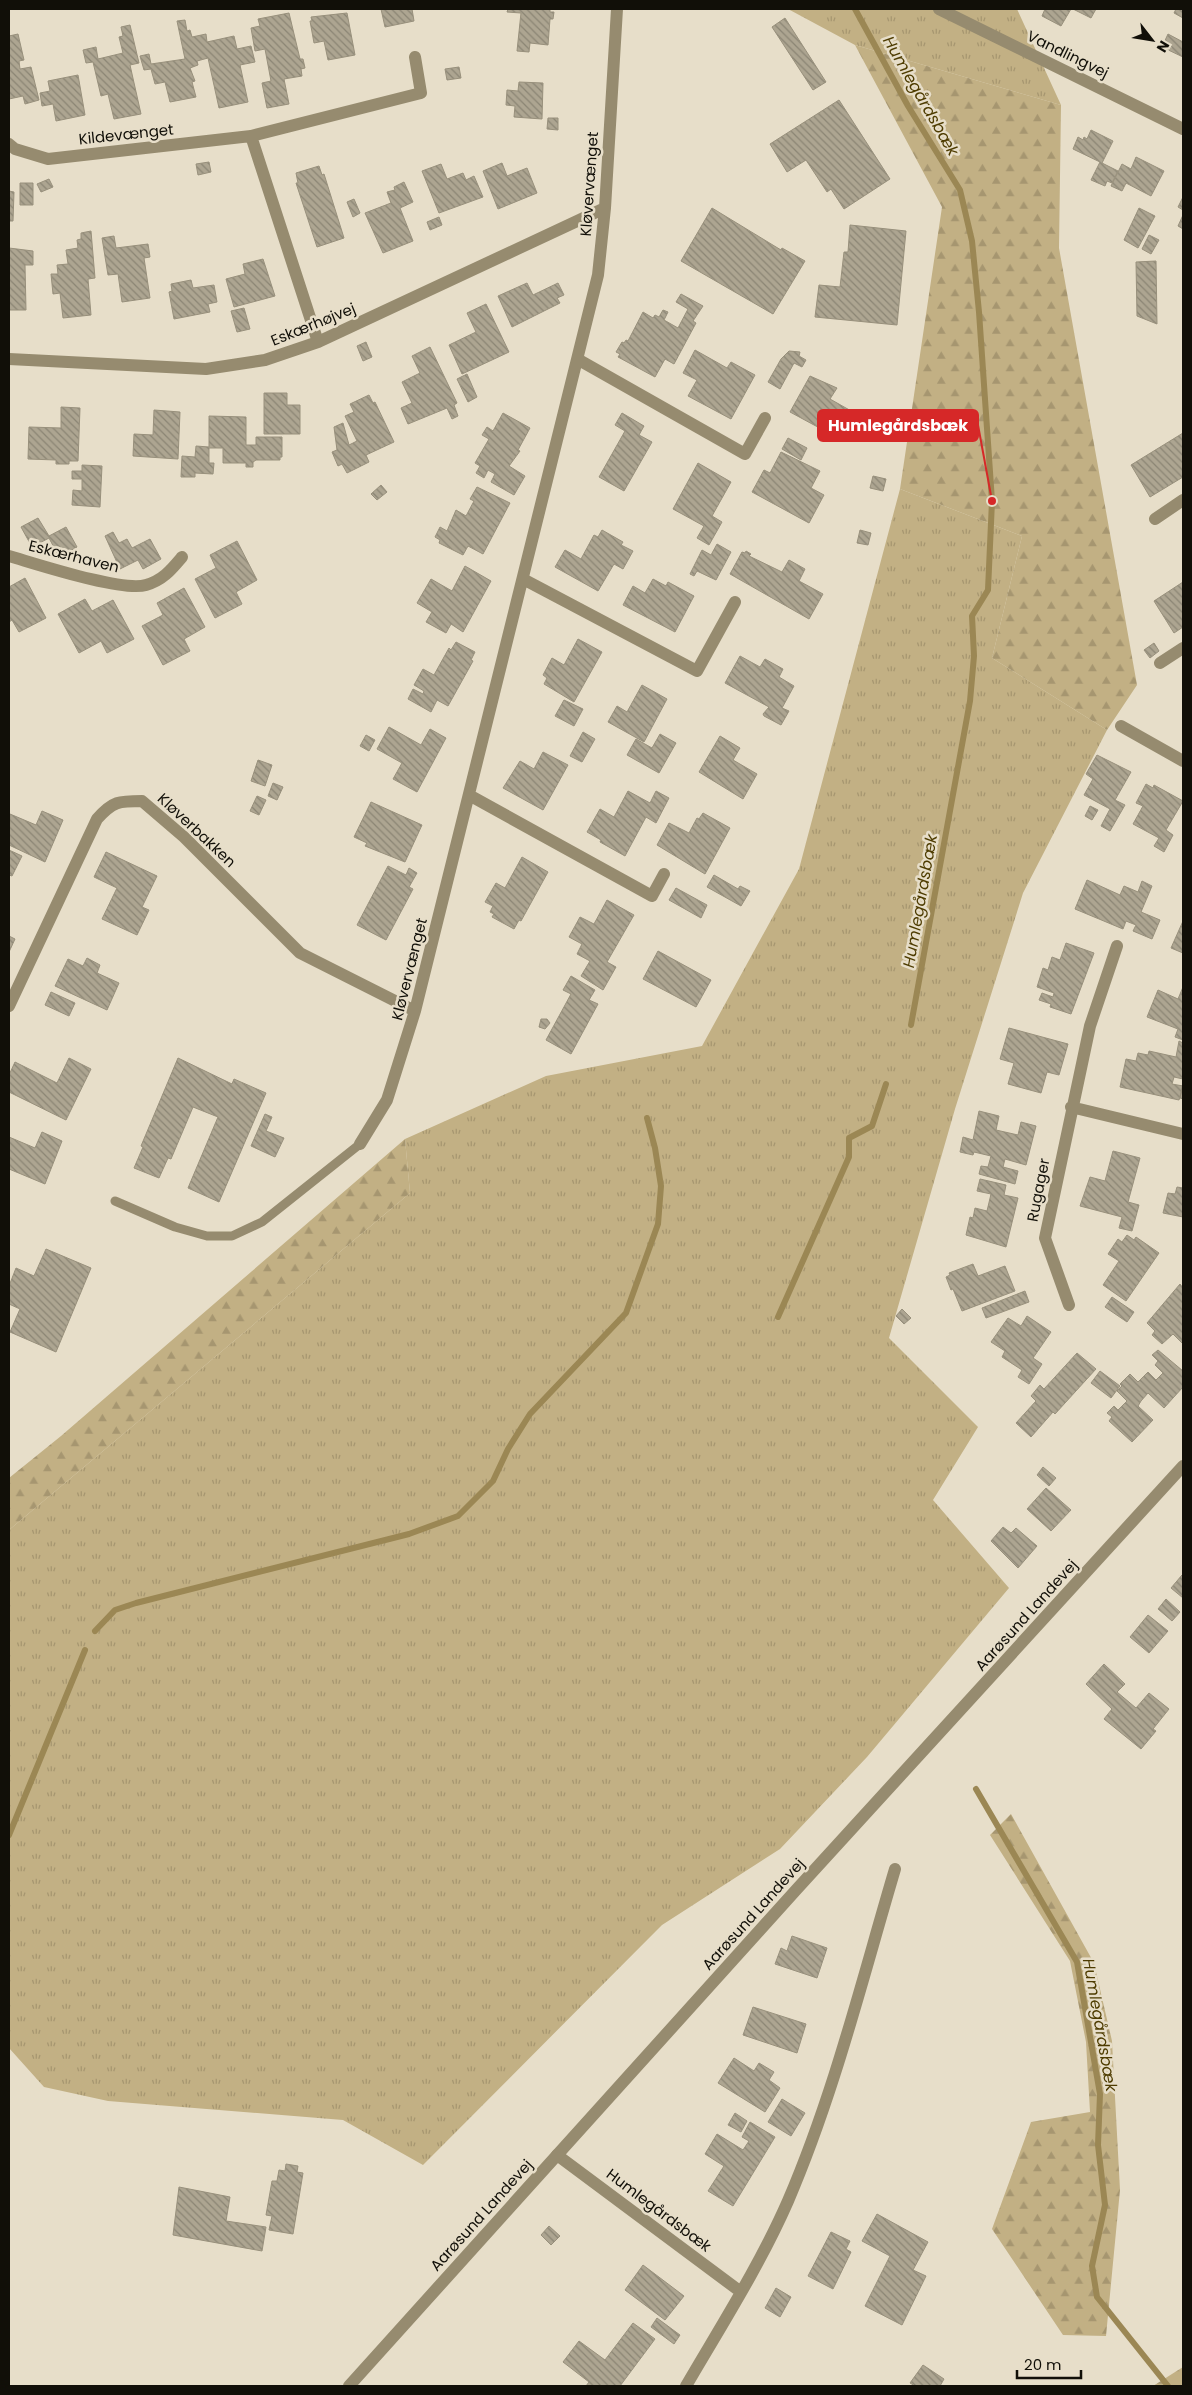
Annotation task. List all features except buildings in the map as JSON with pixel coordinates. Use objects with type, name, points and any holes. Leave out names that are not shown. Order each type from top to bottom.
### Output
[{"type":"street","name":"Kløvervænget","points":[[360,1144],[387,1100],[416,1011],[579,360],[598,275],[605,208],[617,9]]},
{"type":"street","name":"Vandlingvej","points":[[939,9],[1183,129]]},
{"type":"street","name":"Kildevænget","points":[[9,144],[14,149],[48,159],[251,136],[421,93],[415,56]]},
{"type":"street","points":[[251,136],[318,342]]},
{"type":"street","name":"Eskærhøjvej","points":[[9,359],[206,369],[265,360],[318,342],[605,208]]},
{"type":"street","points":[[579,360],[745,454],[765,418]]},
{"type":"street","points":[[1155,519],[1183,500]]},
{"type":"street","name":"Eskærhaven","points":[[9,556],[117,585],[145,585],[168,575],[182,557]]},
{"type":"street","points":[[523,579],[697,671],[735,602]]},
{"type":"street","points":[[1160,663],[1183,648]]},
{"type":"street","points":[[1121,726],[1183,761]]},
{"type":"street","points":[[469,795],[652,896],[664,874]]},
{"type":"street","name":"Kløverbakken","points":[[9,1006],[97,819],[110,805],[121,801],[142,800],[184,837],[300,953],[416,1011]]},
{"type":"street","name":"Rugager","points":[[1069,1305],[1045,1238],[1071,1107],[1090,1026],[1117,946]]},
{"type":"street","points":[[1071,1107],[1183,1134]]},
{"type":"street","name":"Aarøsund Landevej","points":[[349,2386],[1183,1466]]},
{"type":"street","points":[[686,2386],[741,2292],[788,2202],[823,2109],[895,1869]]},
{"type":"street","name":"Humlegårdsbæk","points":[[557,2155],[741,2292]]},
{"type":"lane","points":[[116,1201],[175,1227],[206,1236],[232,1236],[262,1222],[360,1144]]},
{"type":"green space","points":[[788,9],[1017,9],[1061,105],[855,45]]},
{"type":"green space","points":[[855,45],[1061,105],[1059,248],[1137,685],[1107,730],[992,658],[1022,536],[900,489],[942,207]]},
{"type":"green space","points":[[900,489],[1022,536],[992,658],[1107,730],[1023,893],[955,1109],[889,1338],[978,1427],[933,1500],[1009,1588],[867,1757],[780,1849],[662,1925],[423,2165],[343,2120],[108,2101],[44,2087],[9,2048],[9,1530],[410,1193],[405,1139],[546,1076],[702,1046],[799,869]]},
{"type":"green space","points":[[405,1139],[410,1193],[9,1530],[9,1478],[61,1436]]},
{"type":"green space","points":[[1011,1814],[1094,1963],[1112,2041],[1120,2190],[1106,2336],[1063,2335],[992,2229],[1031,2122],[1090,2112],[1086,2042],[1070,1961],[990,1835]]},
{"type":"green space","points":[[1183,2367],[1183,2386],[1153,2386]]},
{"type":"waterway","name":"Humlegårdsbæk","points":[[855,9],[908,106],[960,190],[972,241],[979,312],[992,501],[988,590],[972,616],[974,656],[970,701],[911,1025]]},
{"type":"waterway","name":"Humlegårdsbæk","points":[[778,1317],[849,1157],[849,1138],[872,1126],[886,1084]]},
{"type":"waterway","points":[[95,1631],[115,1610],[136,1603],[409,1534],[458,1516],[493,1481],[508,1449],[530,1414],[626,1313],[658,1224],[661,1186],[655,1148],[647,1118]]},
{"type":"waterway","points":[[9,1835],[85,1650]]},
{"type":"waterway","name":"Humlegårdsbæk","points":[[976,1789],[1077,1962],[1100,2094],[1098,2145],[1105,2205],[1092,2266],[1097,2297],[1168,2386]]},
{"type":"place","name":"Humlegårdsbæk","points":[[992,501]]}]
